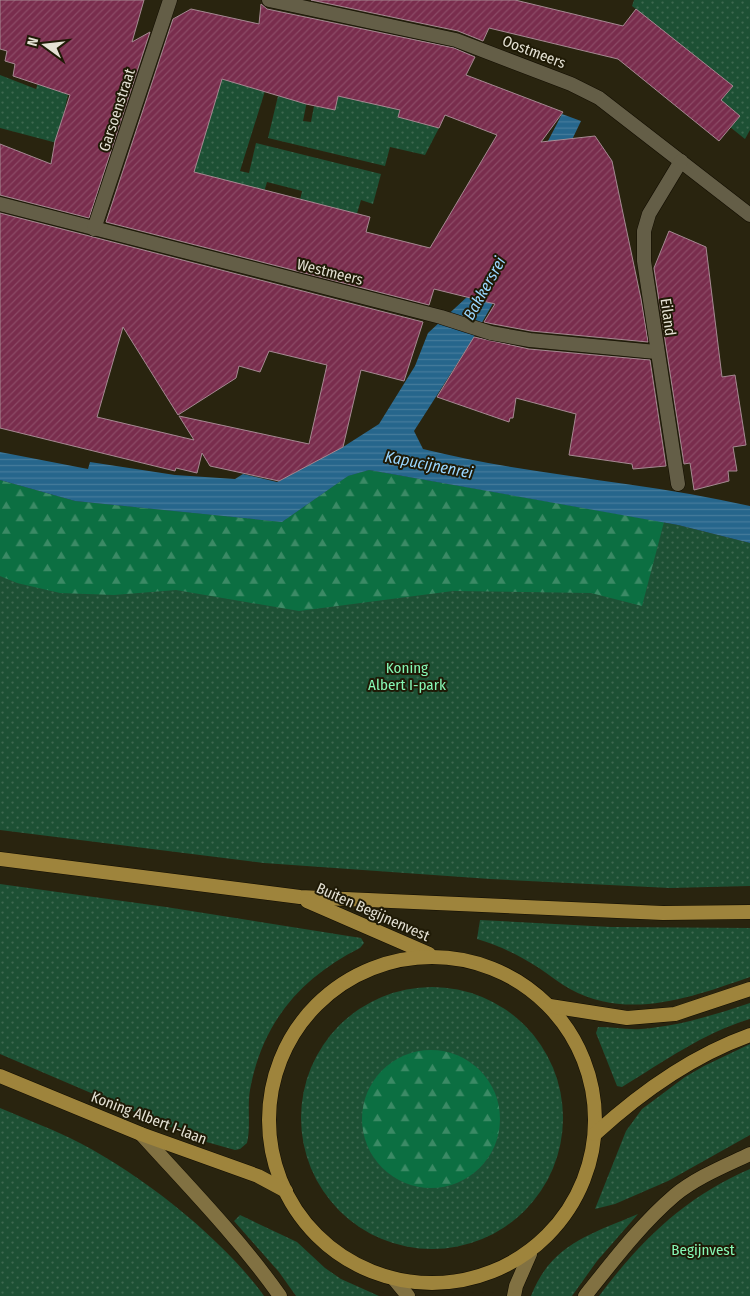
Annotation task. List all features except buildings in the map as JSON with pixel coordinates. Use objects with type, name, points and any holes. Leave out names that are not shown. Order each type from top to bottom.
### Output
[{"type":"main road","points":[[0,859],[300,897],[663,913],[750,912]]},
{"type":"main road","name":"Buiten Begijnenvest","points":[[300,897],[433,956]]},
{"type":"main road","points":[[433,956],[465,959],[496,969],[525,985],[550,1006],[571,1033],[587,1065],[594,1099],[595,1134],[580,1188],[548,1237],[530,1254],[505,1268],[459,1281],[437,1284],[394,1279],[357,1266],[326,1244],[296,1211],[286,1191],[276,1165],[270,1141],[268,1119],[274,1076],[292,1035],[320,1000],[359,974],[383,964],[433,956]]},
{"type":"main road","points":[[550,1006],[627,1018],[675,1014],[750,990]]},
{"type":"main road","points":[[595,1134],[626,1106],[664,1077],[729,1042],[750,1035]]},
{"type":"main road","name":"Koning Albert I-laan","points":[[0,1076],[141,1134],[258,1176],[286,1191]]},
{"type":"main road","points":[[141,1134],[261,1269],[280,1296]]},
{"type":"main road","points":[[585,1296],[625,1246],[676,1194],[706,1175],[750,1154]]},
{"type":"main road","points":[[514,1296],[530,1254]]},
{"type":"main road","points":[[394,1279],[408,1296]]},
{"type":"street","name":"Garsoenstraat","points":[[94,229],[170,0]]},
{"type":"street","name":"Oostmeers","points":[[269,0],[456,40],[519,62],[599,98],[750,215]]},
{"type":"street","name":"Eiland","points":[[678,484],[656,352],[644,261],[644,231],[649,214],[681,161]]},
{"type":"street","name":"Westmeers","points":[[0,204],[441,317],[479,329],[530,340],[656,352]]},
{"type":"green space","points":[[634,0],[750,0],[750,130],[745,139],[730,127],[740,116],[721,100],[733,86],[632,6]]},
{"type":"green space","points":[[0,75],[36,89],[38,83],[69,90],[57,143],[0,128]]},
{"type":"green space","points":[[218,78],[265,91],[240,171],[249,173],[256,143],[381,174],[373,204],[361,200],[353,227],[327,219],[331,207],[300,200],[302,191],[267,182],[264,192],[184,169]]},
{"type":"green space","points":[[282,79],[310,86],[303,121],[311,122],[314,106],[335,110],[338,96],[401,108],[398,117],[439,128],[425,155],[390,147],[385,166],[268,138]]},
{"type":"green space","name":"Koning Albert I-park","points":[[369,470],[678,525],[750,543],[750,886],[670,888],[490,879],[264,863],[0,830],[0,480],[75,501],[172,510]]},
{"type":"green space","points":[[369,470],[664,522],[642,606],[591,593],[453,591],[299,611],[176,590],[114,595],[60,593],[17,583],[0,576],[0,480],[75,501],[282,522],[348,476]]},
{"type":"green space","points":[[0,884],[166,907],[361,938],[364,943],[360,948],[319,973],[302,988],[274,1024],[256,1066],[250,1090],[247,1143],[240,1149],[235,1150],[203,1141],[0,1054]]},
{"type":"green space","points":[[480,920],[611,927],[750,928],[750,977],[683,998],[638,1005],[615,1003],[592,998],[570,989],[517,955],[477,939]]},
{"type":"green space","points":[[432,987],[457,990],[482,997],[505,1009],[533,1035],[541,1045],[553,1068],[560,1093],[563,1118],[560,1143],[553,1168],[541,1191],[515,1219],[505,1227],[482,1239],[457,1246],[432,1249],[407,1246],[382,1239],[359,1227],[331,1201],[323,1191],[311,1168],[304,1143],[301,1118],[304,1093],[311,1068],[323,1045],[349,1017],[359,1009],[382,997],[407,990]]},
{"type":"green space","points":[[750,1003],[750,1019],[700,1040],[622,1087],[617,1086],[596,1033],[598,1027],[636,1029],[683,1023]]},
{"type":"green space","points":[[750,1044],[750,1135],[668,1181],[615,1204],[595,1209],[626,1131],[642,1109],[685,1077]]},
{"type":"green space","points":[[431,1050],[457,1055],[480,1070],[495,1093],[500,1119],[495,1145],[480,1168],[457,1183],[431,1188],[405,1183],[382,1168],[367,1145],[362,1119],[367,1093],[382,1070],[405,1055]]},
{"type":"green space","points":[[0,1108],[70,1138],[96,1152],[149,1186],[176,1206],[225,1250],[264,1296],[0,1296]]},
{"type":"green space","name":"Begijnvest","points":[[750,1169],[750,1296],[599,1296],[631,1256],[666,1222],[705,1193]]},
{"type":"green space","points":[[638,1214],[597,1261],[572,1296],[531,1296],[539,1278],[561,1252],[589,1235]]},
{"type":"green space","points":[[240,1215],[297,1242],[325,1268],[341,1279],[379,1296],[296,1296],[279,1272],[234,1221]]},
{"type":"water","points":[[562,114],[581,121],[497,296],[471,342],[414,431],[423,449],[504,466],[669,490],[750,506],[750,543],[678,525],[369,470],[348,476],[282,522],[75,501],[0,480],[0,452],[88,469],[90,462],[175,475],[235,479],[243,474],[277,482],[343,447],[379,424],[415,366],[428,333],[467,297]]},
{"type":"water label","name":"Bakkersrei","points":[[484,288]]},
{"type":"water label","name":"Kapucijnenrei","points":[[429,464]]}]
